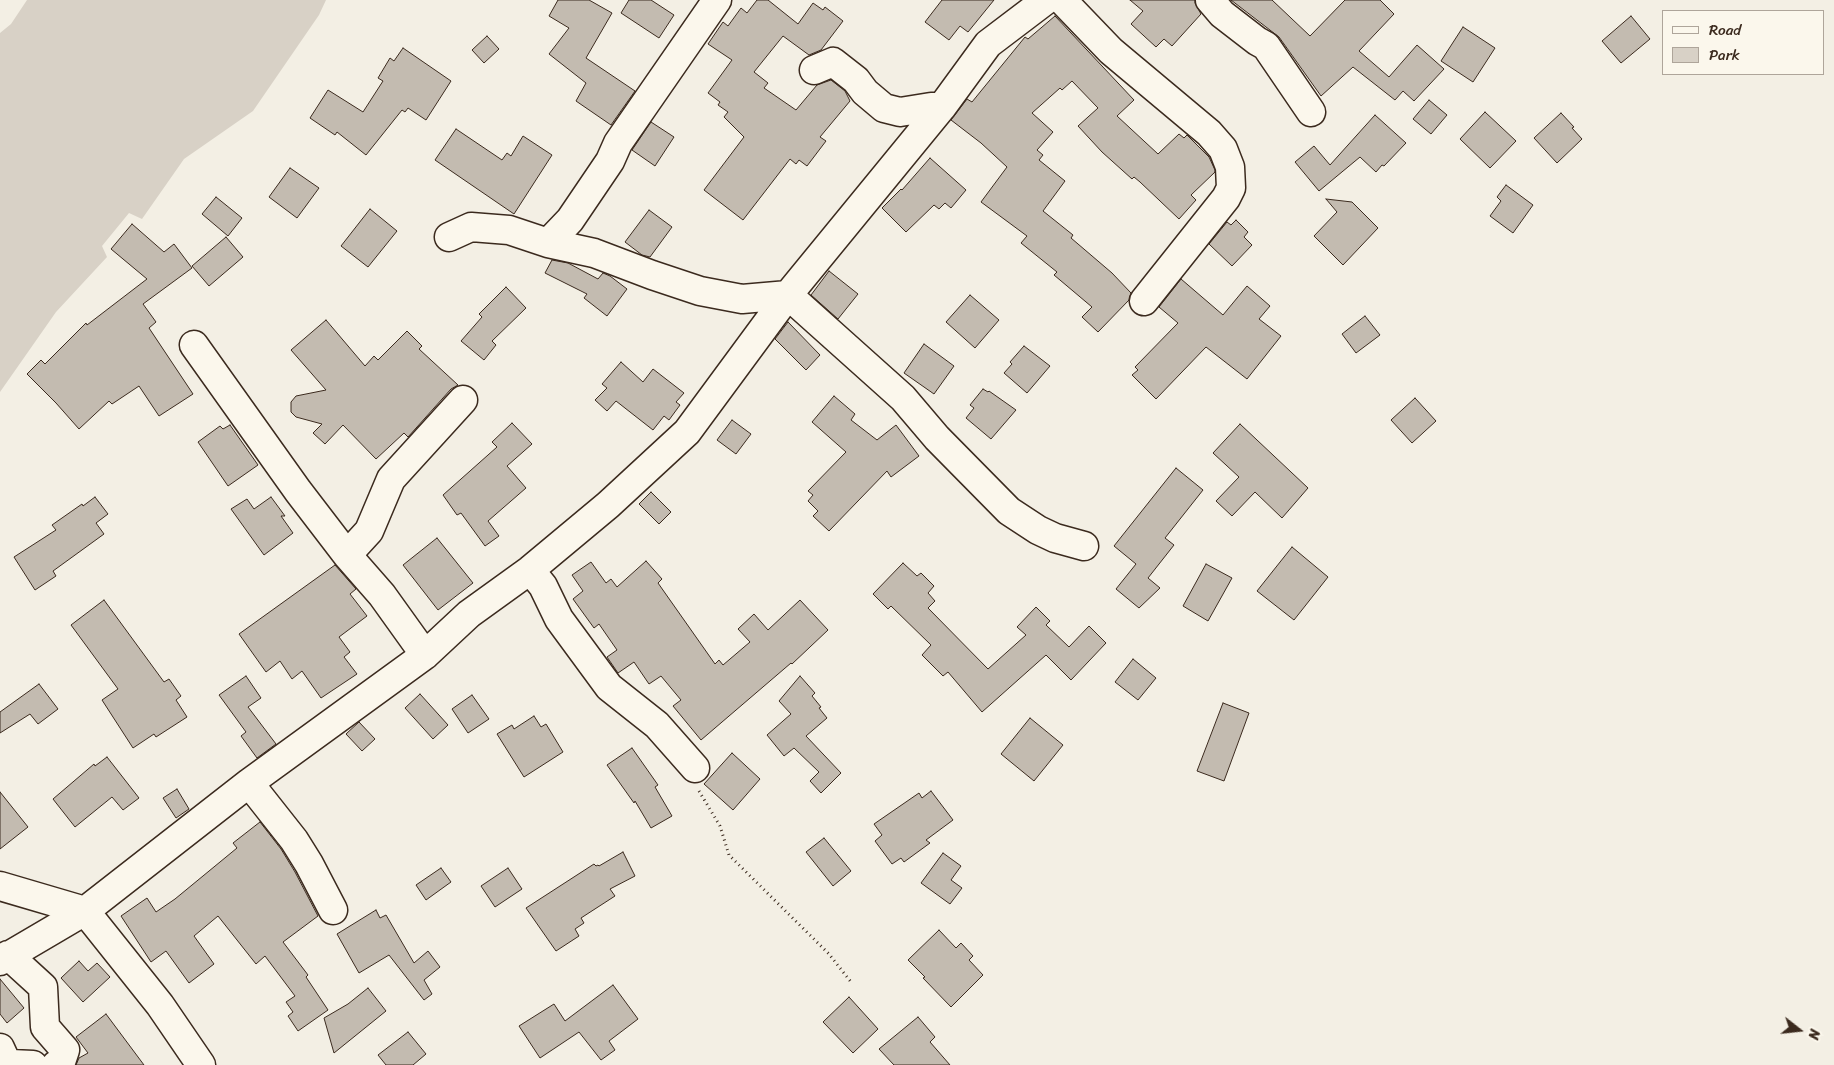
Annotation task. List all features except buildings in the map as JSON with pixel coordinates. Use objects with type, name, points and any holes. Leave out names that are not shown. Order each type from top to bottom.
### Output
[{"type":"street","points":[[548,242],[570,220],[610,162],[618,143],[717,0]]},
{"type":"street","points":[[56,1065],[61,1062],[65,1050],[45,1027],[43,987],[4,958],[85,911],[249,783],[425,655],[469,614],[530,570],[608,505],[687,432],[788,295],[942,108],[988,44],[1046,0]]},
{"type":"street","points":[[1062,0],[1111,51],[1209,133],[1223,148],[1230,167],[1231,188],[1226,198],[1144,301]]},
{"type":"street","points":[[1210,0],[1222,14],[1266,46],[1311,112]]},
{"type":"street","points":[[814,70],[833,62],[856,80],[865,92],[884,108],[900,112],[931,107],[942,108]]},
{"type":"street","points":[[449,237],[471,228],[509,230],[594,254],[652,276],[700,291],[742,299],[788,295],[903,398],[937,438],[1009,512],[1055,538],[1084,546]]},
{"type":"street","points":[[194,345],[298,491],[347,555],[382,595],[425,655]]},
{"type":"street","points":[[347,555],[369,531],[391,479],[463,400]]},
{"type":"street","points":[[530,570],[542,586],[559,620],[609,688],[657,724],[695,768]]},
{"type":"street","points":[[249,783],[294,840],[333,910]]},
{"type":"street","points":[[0,886],[85,911],[160,1005],[201,1065]]},
{"type":"street","points":[[0,1048],[6,1060],[11,1064],[34,1065]]},
{"type":"path","points":[[695,768],[698,790],[720,826],[729,855],[829,954],[851,982]]},
{"type":"green space","points":[[27,0],[326,0],[319,15],[253,111],[184,159],[142,219],[129,213],[102,246],[107,257],[56,312],[0,392],[0,33],[11,24]]}]
